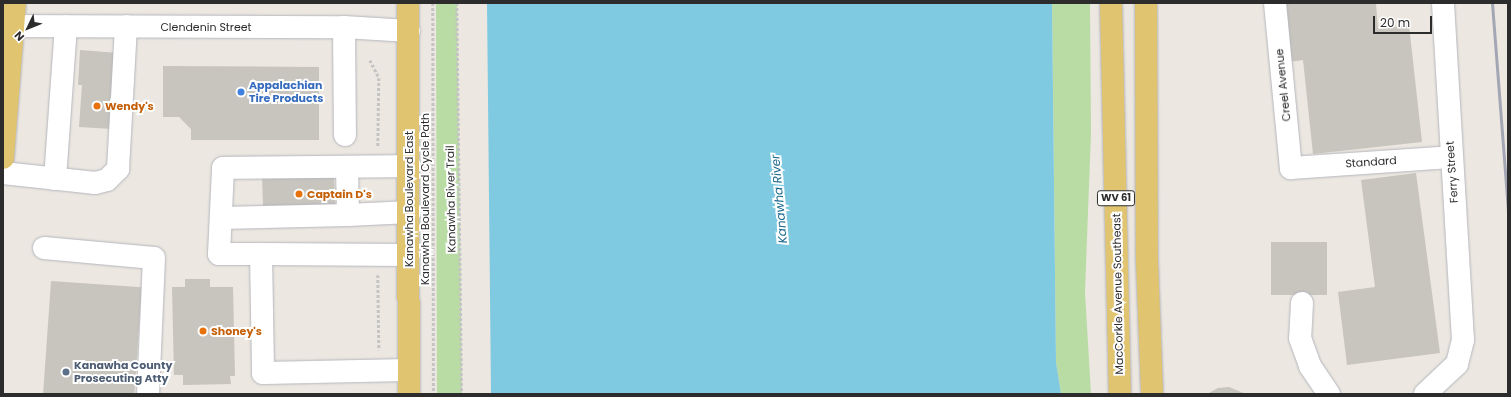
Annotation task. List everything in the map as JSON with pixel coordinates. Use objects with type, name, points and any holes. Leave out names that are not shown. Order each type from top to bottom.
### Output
[{"type":"main road","points":[[3,158],[8,26],[16,3]]},
{"type":"main road","name":"Kanawha Boulevard East","points":[[408,3],[410,166],[408,255],[409,394]]},
{"type":"main road","name":"MacCorkle Avenue Southeast","points":[[1111,3],[1120,394]]},
{"type":"main road","name":"WV 61","points":[[1146,3],[1147,261],[1152,394]]},
{"type":"street","name":"Creel Avenue","points":[[1275,3],[1291,168]]},
{"type":"street","name":"Ferry Street","points":[[1425,394],[1457,364],[1463,340],[1450,157],[1443,3]]},
{"type":"street","name":"Clendenin Street","points":[[8,26],[344,27],[409,31]]},
{"type":"street","points":[[55,179],[66,26]]},
{"type":"street","points":[[3,173],[95,183],[107,180],[118,169],[126,26]]},
{"type":"street","points":[[344,27],[345,135]]},
{"type":"street","name":"Standard","points":[[1291,168],[1450,157]]},
{"type":"street","points":[[408,255],[219,254],[223,168],[410,166]]},
{"type":"street","points":[[347,167],[348,215]]},
{"type":"street","points":[[221,218],[410,212]]},
{"type":"street","points":[[44,248],[154,258],[148,394]]},
{"type":"street","points":[[261,254],[263,373],[409,370]]},
{"type":"street","points":[[1302,304],[1300,338],[1310,366],[1329,394]]},
{"type":"path","name":"Kanawha Boulevard Cycle Path","points":[[433,3],[434,394]]},
{"type":"path","name":"Kanawha River Trail","points":[[457,3],[462,394]]},
{"type":"green space","points":[[436,3],[457,3],[462,394],[437,394]]},
{"type":"green space","points":[[1052,3],[1090,3],[1091,133],[1085,292],[1091,394],[1061,394],[1056,362]]},
{"type":"water","name":"Kanawha River","points":[[487,3],[1052,3],[1056,362],[1061,394],[491,394]]},
{"type":"building","points":[[1282,3],[1376,3],[1378,29],[1409,25],[1422,142],[1313,154],[1303,60],[1289,62]]},
{"type":"building","name":"Wendy's","points":[[80,50],[118,53],[112,129],[79,127],[82,85],[78,85]]},
{"type":"building","name":"Appalachian Tire Products","points":[[163,66],[319,67],[319,140],[191,140],[191,129],[179,117],[163,117]]},
{"type":"building","points":[[1416,173],[1440,353],[1347,365],[1338,292],[1375,287],[1361,180]]},
{"type":"building","name":"Captain D's","points":[[334,175],[335,212],[263,214],[262,178]]},
{"type":"building","points":[[1271,242],[1327,242],[1327,295],[1271,295]]},
{"type":"building","name":"Shoney's","points":[[185,279],[210,279],[210,287],[233,287],[235,376],[230,376],[231,384],[183,385],[183,375],[174,375],[172,287],[185,287]]},
{"type":"building","points":[[51,281],[142,287],[134,394],[43,394]]},
{"type":"building","points":[[1229,387],[1246,394],[1207,394],[1218,388]]},
{"type":"railway","points":[[1492,3],[1508,212]]},
{"type":"place","name":"Appalachian Tire Products","points":[[241,92]]},
{"type":"place","name":"Wendy's","points":[[97,106]]},
{"type":"place","name":"Captain D's","points":[[299,194]]},
{"type":"place","name":"Shoney's","points":[[203,331]]},
{"type":"place","name":"Kanawha County Prosecuting Atty","points":[[66,372]]}]
